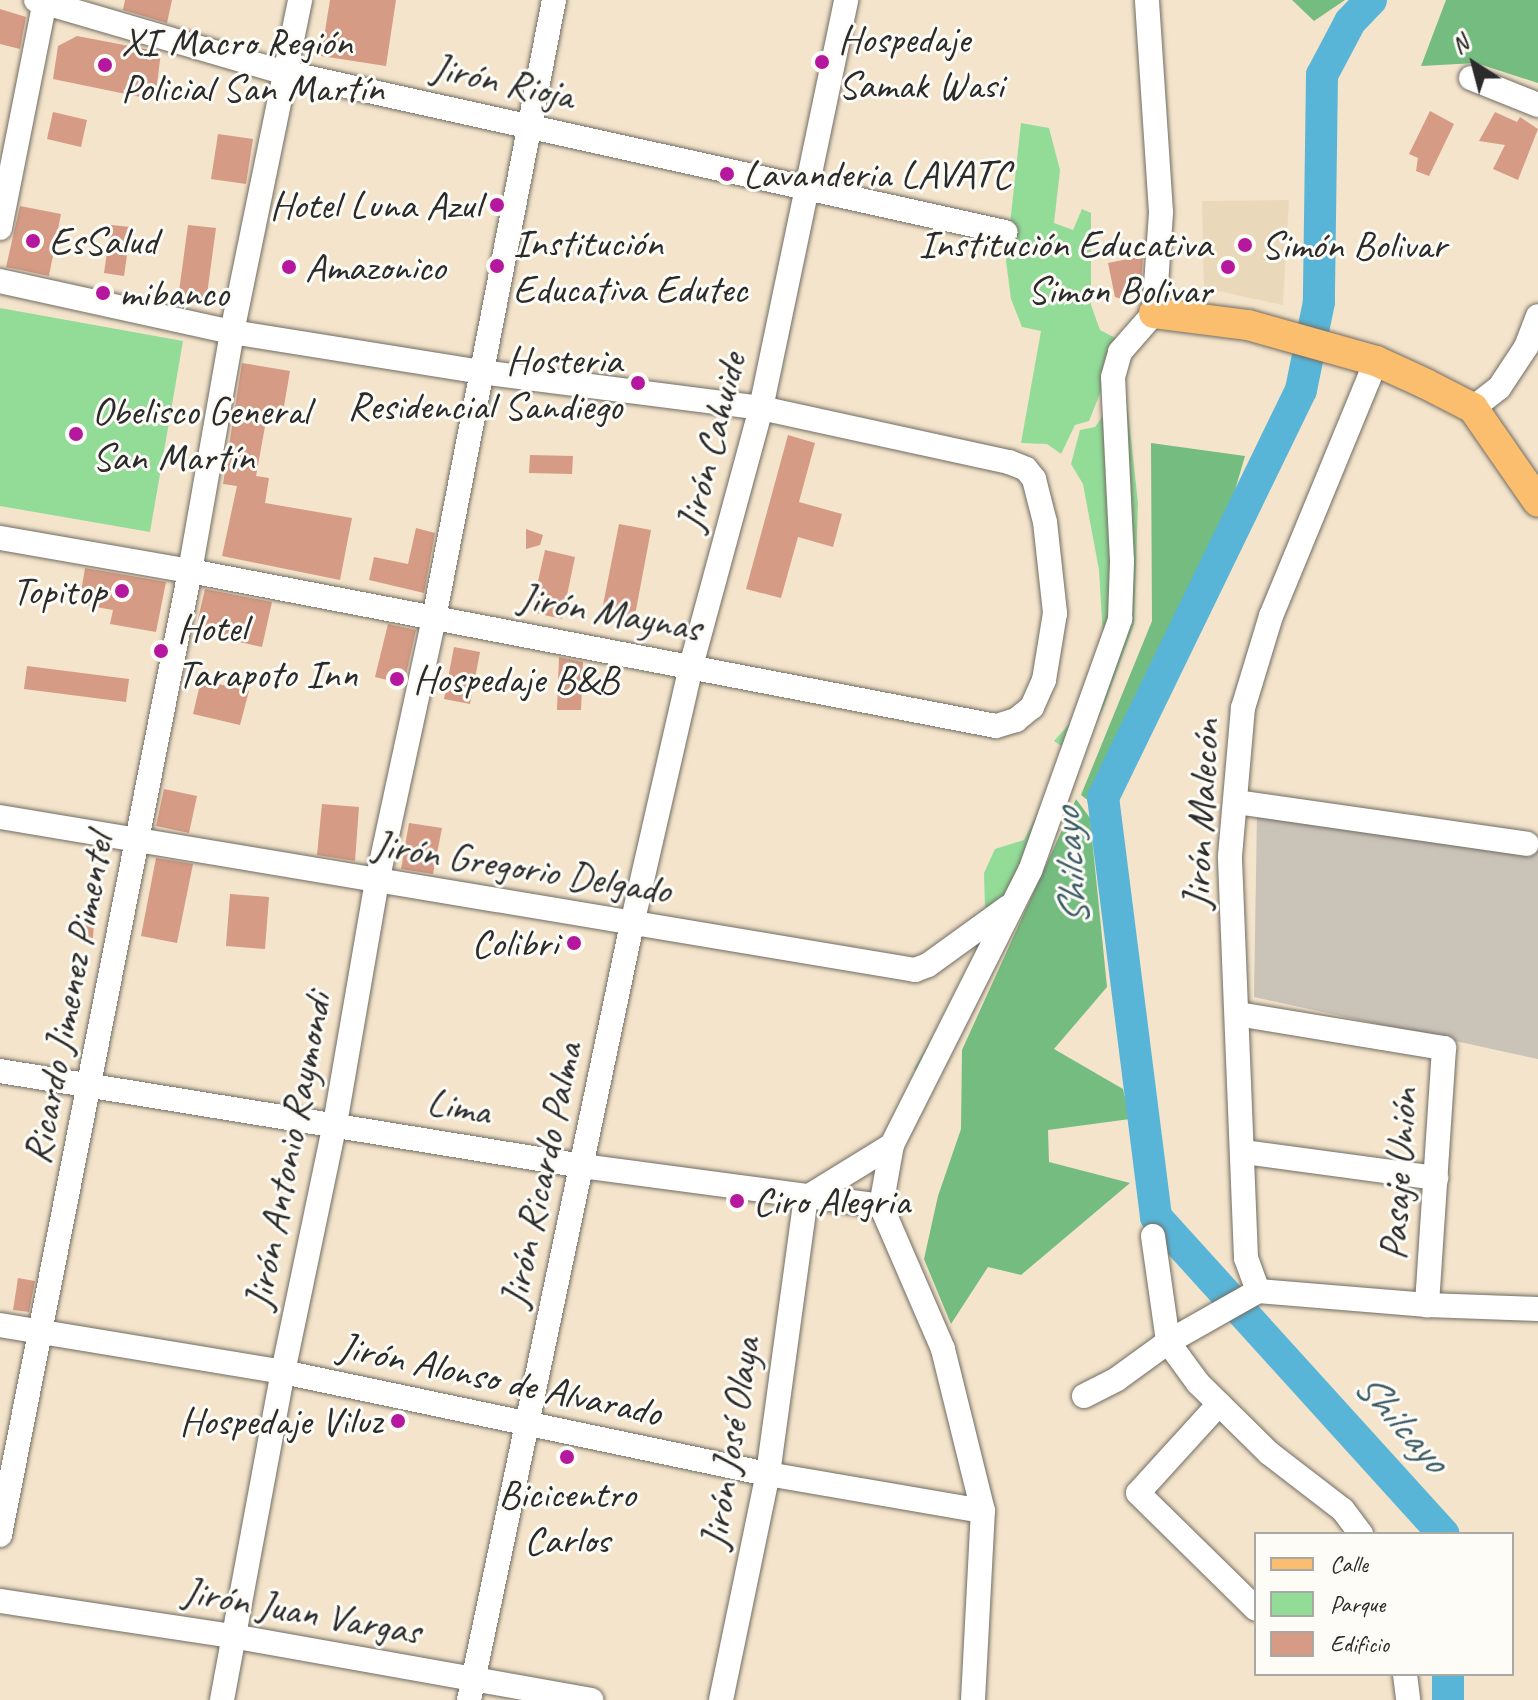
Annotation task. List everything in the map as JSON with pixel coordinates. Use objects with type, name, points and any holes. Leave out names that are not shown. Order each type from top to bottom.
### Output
[{"type":"main road","points":[[1154,313],[1248,325],[1376,361],[1473,408],[1538,502]]},
{"type":"street","name":"Ricardo Jimenez Pimentel","points":[[0,1535],[190,571],[232,332],[300,0]]},
{"type":"street","name":"Jirón Antonio Raymondi","points":[[222,1700],[283,1372],[335,1124],[377,882],[434,618],[527,125],[554,0]]},
{"type":"street","name":"Jirón Cahuide","points":[[691,666],[761,408],[846,0]]},
{"type":"street","points":[[973,1700],[983,1511],[943,1349],[881,1206],[892,1145],[1030,871],[1120,619],[1122,561],[1113,377],[1120,352],[1154,313],[1161,212],[1147,0]]},
{"type":"street","name":"Jirón Rioja","points":[[42,1],[283,72],[1005,232]]},
{"type":"street","points":[[0,228],[42,1]]},
{"type":"street","points":[[1471,78],[1538,105]]},
{"type":"street","points":[[0,281],[232,332],[481,372],[761,408]]},
{"type":"street","points":[[1473,408],[1499,388],[1532,350],[1538,316]]},
{"type":"street","name":"Jirón Malecón","points":[[1258,1291],[1246,1258],[1230,856],[1243,708],[1271,616],[1376,361]]},
{"type":"street","name":"Jirón Maynas","points":[[0,538],[190,571],[996,726],[1016,720],[1032,707],[1044,680],[1055,613],[1045,522],[1034,479],[1026,469],[974,453],[761,408]]},
{"type":"street","name":"Jirón Ricardo Palma","points":[[471,1689],[632,924],[691,666]]},
{"type":"street","points":[[1237,802],[1527,844]]},
{"type":"street","name":"Jirón Gregorio Delgado","points":[[0,817],[915,970],[1013,903]]},
{"type":"street","name":"Pasaje Unión","points":[[1238,1014],[1444,1048],[1427,1305]]},
{"type":"street","name":"Lima","points":[[0,1071],[90,1083],[582,1166],[881,1206]]},
{"type":"street","points":[[806,1198],[892,1145]]},
{"type":"street","points":[[1244,1152],[1436,1178]]},
{"type":"street","name":"Jirón José Olaya","points":[[721,1700],[768,1474],[806,1198]]},
{"type":"street","points":[[1153,1236],[1174,1339],[1198,1383],[1269,1453],[1343,1510],[1360,1532]]},
{"type":"street","points":[[1084,1396],[1117,1379],[1174,1339],[1258,1291],[1427,1305],[1538,1309]]},
{"type":"street","name":"Jirón Alonso de Alvarado","points":[[0,1325],[283,1372],[528,1426],[768,1474],[983,1511]]},
{"type":"street","points":[[1219,1404],[1138,1493],[1254,1607]]},
{"type":"street","name":"Jirón Juan Vargas","points":[[0,1601],[232,1636],[471,1689],[591,1700]]},
{"type":"street","points":[[1405,1676],[1408,1700]]},
{"type":"shaded area","name":"Simón Bolivar","points":[[1289,200],[1283,305],[1204,288],[1202,201]]},
{"type":"shaded area","points":[[1257,813],[1538,839],[1538,1059],[1254,997]]},
{"type":"green space","points":[[1292,0],[1345,0],[1314,21]]},
{"type":"green space","points":[[1446,0],[1538,0],[1538,83],[1476,63],[1421,66]]},
{"type":"green space","points":[[1021,123],[1049,128],[1060,170],[1054,223],[1073,230],[1082,209],[1091,213],[1091,305],[1100,330],[1121,341],[1089,421],[1075,425],[1061,454],[1047,444],[1021,443],[1041,331],[1022,327],[1011,299],[1006,261]]},
{"type":"green space","points":[[0,308],[183,341],[150,532],[0,506]]},
{"type":"green space","points":[[1125,385],[1138,503],[1134,624],[1104,706],[922,1075],[914,1069],[970,972],[977,943],[965,943],[966,922],[985,908],[984,873],[995,849],[1024,840],[1069,751],[1054,741],[1071,722],[1103,636],[1099,570],[1083,484],[1071,464],[1080,430],[1095,427]]},
{"type":"green space","points":[[1151,443],[1245,456],[1228,514],[1134,707],[1094,805],[1081,795],[1152,621]]},
{"type":"green space","points":[[1076,799],[1090,818],[1107,987],[1054,1049],[1123,1089],[1130,1119],[1048,1130],[1049,1162],[1130,1183],[1021,1275],[988,1267],[951,1324],[924,1259],[938,1196],[961,1129],[962,1050]]},
{"type":"building","points":[[125,0],[172,0],[167,23],[123,10]]},
{"type":"building","points":[[330,0],[396,0],[386,66],[321,56]]},
{"type":"building","points":[[0,9],[26,17],[20,49],[0,44]]},
{"type":"building","points":[[77,36],[161,52],[155,100],[53,79],[58,46]]},
{"type":"building","points":[[1430,111],[1454,124],[1429,176],[1416,171],[1418,158],[1409,154]]},
{"type":"building","points":[[53,112],[87,120],[81,147],[47,139]]},
{"type":"building","points":[[1495,112],[1517,122],[1520,117],[1538,129],[1518,180],[1493,169],[1505,145],[1479,141]]},
{"type":"building","points":[[218,134],[253,139],[246,184],[211,179]]},
{"type":"building","name":"EsSalud","points":[[20,206],[61,214],[49,276],[6,267]]},
{"type":"building","points":[[111,225],[131,227],[124,276],[104,273]]},
{"type":"building","points":[[188,225],[216,228],[206,302],[178,299]]},
{"type":"building","points":[[1143,256],[1141,285],[1132,287],[1128,301],[1115,297],[1108,263]]},
{"type":"building","points":[[242,363],[290,371],[283,412],[268,410],[256,476],[269,478],[265,503],[352,518],[340,580],[222,556],[237,486],[223,484]]},
{"type":"building","points":[[788,435],[815,443],[799,502],[842,514],[833,547],[798,537],[781,598],[746,589]]},
{"type":"building","points":[[530,455],[573,456],[572,474],[529,473]]},
{"type":"building","points":[[619,524],[651,530],[633,626],[600,620]]},
{"type":"building","points":[[416,528],[435,533],[424,593],[369,580],[374,557],[408,564]]},
{"type":"building","points":[[526,529],[543,535],[540,545],[526,549]]},
{"type":"building","points":[[545,550],[575,557],[562,619],[531,612]]},
{"type":"building","name":"Topitop","points":[[85,568],[166,582],[156,632],[110,624],[113,610],[79,604]]},
{"type":"building","points":[[205,589],[272,602],[262,647],[195,632]]},
{"type":"building","points":[[388,624],[416,630],[404,684],[375,677]]},
{"type":"building","points":[[454,647],[480,652],[470,704],[444,699]]},
{"type":"building","points":[[559,657],[583,662],[581,710],[557,710]]},
{"type":"building","points":[[27,666],[129,679],[126,702],[24,689]]},
{"type":"building","points":[[201,680],[249,691],[240,725],[193,714]]},
{"type":"building","points":[[164,789],[197,796],[189,833],[156,826]]},
{"type":"building","points":[[322,804],[359,807],[355,861],[317,855]]},
{"type":"building","points":[[409,823],[442,828],[433,874],[401,869]]},
{"type":"building","points":[[156,858],[193,864],[177,943],[141,936]]},
{"type":"building","points":[[230,894],[269,897],[265,949],[226,946]]},
{"type":"building","points":[[79,921],[94,922],[93,938],[78,937]]},
{"type":"building","points":[[18,1278],[35,1281],[29,1312],[13,1310]]},
{"type":"waterway","name":"Shilcayo","points":[[1371,0],[1350,22],[1322,75],[1319,302],[1301,390],[1103,797],[1156,1217],[1441,1532]]},
{"type":"waterway","name":"Shilcayo","points":[[1448,1676],[1448,1700]]},
{"type":"place","name":"Hospedaje Samak Wasi","points":[[822,62]]},
{"type":"place","name":"XI Macro Región Policial San Martín","points":[[105,65]]},
{"type":"place","name":"Lavanderia LAVATC","points":[[727,174]]},
{"type":"place","name":"Hotel Luna Azul","points":[[497,205]]},
{"type":"place","name":"EsSalud","points":[[33,241]]},
{"type":"place","name":"Simón Bolivar","points":[[1245,245]]},
{"type":"place","name":"Institución Educativa Edutec","points":[[497,266]]},
{"type":"place","name":"Amazonico","points":[[289,267]]},
{"type":"place","name":"Institución Educativa Simon Bolivar","points":[[1228,267]]},
{"type":"place","name":"mibanco","points":[[103,293]]},
{"type":"place","name":"Hosteria Residencial Sandiego","points":[[638,383]]},
{"type":"place","name":"Obelisco General San Martín","points":[[76,434]]},
{"type":"place","name":"Topitop","points":[[122,591]]},
{"type":"place","name":"Hotel Tarapoto Inn","points":[[161,651]]},
{"type":"place","name":"Hospedaje B&B","points":[[397,679]]},
{"type":"place","name":"Colibri","points":[[574,943]]},
{"type":"place","name":"Ciro Alegria","points":[[737,1201]]},
{"type":"place","name":"Hospedaje Viluz","points":[[398,1421]]},
{"type":"place","name":"Bicicentro Carlos","points":[[567,1457]]}]
